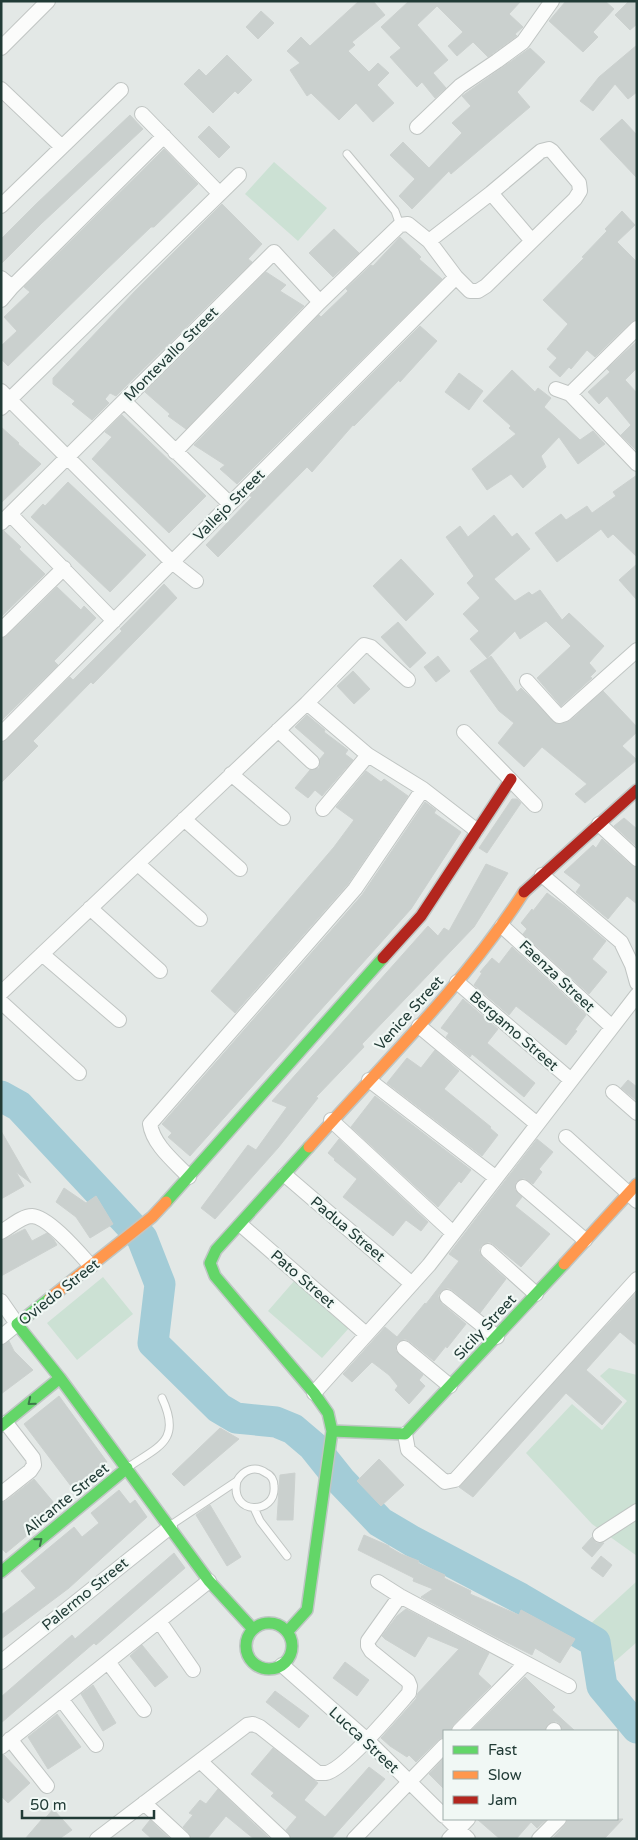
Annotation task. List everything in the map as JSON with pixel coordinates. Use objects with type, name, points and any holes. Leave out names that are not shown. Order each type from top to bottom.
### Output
[{"type":"street","points":[[1,48],[48,1]]},
{"type":"street","points":[[418,127],[460,86],[523,42],[552,1]]},
{"type":"street","points":[[1,89],[62,147]]},
{"type":"street","points":[[1,206],[121,90]]},
{"type":"street","points":[[142,114],[219,193]]},
{"type":"street","points":[[1,300],[6,282],[18,279],[164,136]]},
{"type":"street","points":[[175,452],[320,302],[400,225],[408,224],[429,241],[456,277],[470,291],[478,291],[486,286],[578,194],[580,186],[552,151],[546,149],[429,241]]},
{"type":"street","points":[[196,582],[172,562],[68,456],[4,400],[239,174]]},
{"type":"street","points":[[491,193],[532,241]]},
{"type":"street","name":"Montevallo Street","points":[[6,518],[274,252],[320,302]]},
{"type":"street","name":"Vallejo Street","points":[[1,734],[456,277]]},
{"type":"street","points":[[570,394],[637,328]]},
{"type":"street","points":[[556,389],[570,394],[637,464]]},
{"type":"street","points":[[124,401],[230,504]]},
{"type":"street","points":[[6,518],[64,568],[114,620]]},
{"type":"street","points":[[1,630],[64,568]]},
{"type":"street","points":[[1,993],[278,730],[364,644],[371,647],[408,680]]},
{"type":"street","points":[[527,681],[559,716],[565,714],[637,650]]},
{"type":"street","points":[[306,703],[368,755],[423,789],[476,830]]},
{"type":"street","points":[[278,730],[312,762]]},
{"type":"street","points":[[464,732],[535,805]]},
{"type":"street","points":[[323,809],[368,755]]},
{"type":"street","points":[[231,774],[283,818]]},
{"type":"street","name":"Oviedo Street","points":[[1,1338],[117,1247],[152,1217],[189,1177],[421,916],[511,779]]},
{"type":"street","points":[[189,1177],[156,1140],[151,1132],[150,1124],[355,889],[423,789]]},
{"type":"street","name":"Venice Street","points":[[314,1393],[215,1276],[210,1263],[216,1250],[241,1225],[331,1120],[419,1026],[457,982],[502,926],[525,891],[637,790]]},
{"type":"street","points":[[184,819],[240,869]]},
{"type":"street","points":[[599,824],[637,859]]},
{"type":"street","points":[[138,864],[200,919]]},
{"type":"street","points":[[542,875],[621,942],[632,965],[637,983]]},
{"type":"street","points":[[90,908],[160,971]]},
{"type":"street","name":"Faenza Street","points":[[502,926],[612,1026]]},
{"type":"street","points":[[42,954],[119,1020]]},
{"type":"street","name":"Bergamo Street","points":[[457,982],[571,1080]]},
{"type":"street","points":[[288,1631],[307,1610],[332,1430],[328,1413],[314,1393],[429,1265],[637,995]]},
{"type":"street","points":[[1,1002],[79,1073]]},
{"type":"street","points":[[419,1026],[537,1124]]},
{"type":"street","points":[[369,1080],[495,1177]]},
{"type":"street","points":[[612,1092],[637,1114]]},
{"type":"street","points":[[331,1120],[453,1233]]},
{"type":"street","points":[[566,1137],[634,1193]]},
{"type":"street","name":"Padua Street","points":[[285,1175],[412,1284]]},
{"type":"street","points":[[523,1187],[585,1240]]},
{"type":"street","name":"Sicily Street","points":[[405,1434],[585,1240],[634,1193]]},
{"type":"street","points":[[1,1232],[32,1216],[42,1219],[69,1242],[91,1266]]},
{"type":"street","name":"Pato Street","points":[[241,1225],[366,1334]]},
{"type":"street","points":[[488,1251],[536,1294]]},
{"type":"street","points":[[332,1430],[405,1434],[408,1450],[445,1482],[455,1480],[637,1279]]},
{"type":"street","points":[[447,1297],[497,1337]]},
{"type":"street","points":[[1,1301],[127,1468],[209,1581],[253,1629]]},
{"type":"street","points":[[404,1348],[450,1386]]},
{"type":"street","points":[[1,1494],[30,1471],[34,1465],[33,1458],[4,1424],[60,1378]]},
{"type":"street","name":"Alicante Street","points":[[1,1572],[127,1468]]},
{"type":"street","points":[[600,1535],[637,1510]]},
{"type":"street","name":"Palermo Street","points":[[1,1662],[170,1526]]},
{"type":"street","points":[[47,1786],[6,1743],[209,1581]]},
{"type":"street","points":[[378,1582],[400,1596],[568,1686]]},
{"type":"street","points":[[97,1839],[247,1726],[253,1724],[260,1727],[318,1773],[327,1773],[334,1769],[367,1740],[409,1693],[410,1686],[408,1681],[371,1651],[368,1646],[368,1641],[400,1596]]},
{"type":"street","points":[[158,1621],[193,1670]]},
{"type":"street","points":[[267,1622],[282,1626],[288,1631],[293,1646],[288,1660],[282,1666],[268,1670],[260,1668],[249,1658],[246,1643],[253,1629],[267,1622]]},
{"type":"street","points":[[108,1662],[144,1710]]},
{"type":"street","points":[[460,1730],[525,1664]]},
{"type":"street","name":"Lucca Street","points":[[282,1666],[367,1740],[443,1815]]},
{"type":"street","points":[[61,1699],[96,1745]]},
{"type":"street","points":[[354,1839],[443,1747]]},
{"type":"street","points":[[200,1761],[283,1839]]},
{"type":"street","points":[[144,1803],[183,1839]]},
{"type":"street","points":[[449,1820],[468,1839]]},
{"type":"street","points":[[539,1839],[558,1820]]},
{"type":"lane","points":[[347,154],[395,211],[400,225]]},
{"type":"lane","points":[[127,1468],[161,1445],[168,1437],[170,1427],[169,1414],[162,1398]]},
{"type":"lane","points":[[170,1526],[251,1469],[258,1469],[269,1475],[274,1487],[271,1499],[262,1507],[254,1508],[247,1506],[240,1502],[236,1496],[236,1481]]},
{"type":"lane","points":[[254,1508],[260,1520],[287,1556]]},
{"type":"green space","points":[[274,162],[327,208],[298,241],[245,194]]},
{"type":"green space","points":[[103,1277],[133,1314],[77,1360],[47,1323]]},
{"type":"green space","points":[[295,1280],[349,1328],[322,1358],[268,1311]]},
{"type":"green space","points":[[609,1368],[637,1375],[637,1556],[592,1524],[526,1453],[572,1404],[602,1430],[627,1401],[600,1376]]},
{"type":"green space","points":[[637,1581],[637,1642],[612,1664],[588,1626]]},
{"type":"building","points":[[359,1],[373,1],[385,15],[352,42],[355,45],[348,51],[369,72],[378,63],[389,73],[377,85],[394,103],[373,122],[356,103],[339,120],[311,93],[307,96],[290,70],[300,63],[287,51],[301,37],[310,46]]},
{"type":"building","points":[[409,1],[521,1],[509,14],[523,27],[515,34],[517,36],[488,57],[473,42],[457,56],[448,46],[463,32],[437,6],[417,25],[448,60],[433,73],[446,88],[435,98],[422,82],[417,87],[390,57],[401,48],[381,27]]},
{"type":"building","points":[[566,1],[605,1],[614,9],[593,32],[598,37],[583,52],[549,21]]},
{"type":"building","points":[[629,1],[637,1],[637,24],[630,30],[615,15]]},
{"type":"building","points":[[261,11],[274,23],[258,39],[246,27]]},
{"type":"building","points":[[637,45],[637,92],[628,99],[615,84],[593,111],[580,101],[599,77]]},
{"type":"building","points":[[530,48],[545,62],[517,92],[530,107],[451,174],[449,171],[412,209],[399,196],[415,179],[390,155],[403,142],[429,168],[462,133],[452,123],[471,106],[462,96]]},
{"type":"building","points":[[227,55],[252,80],[238,94],[235,91],[213,113],[184,84],[199,69],[206,76]]},
{"type":"building","points":[[130,115],[143,129],[1,264],[1,239]]},
{"type":"building","points":[[622,119],[637,135],[637,178],[600,139]]},
{"type":"building","points":[[209,126],[230,147],[219,158],[198,137]]},
{"type":"building","points":[[164,149],[198,184],[8,366],[1,359],[1,346],[17,331],[4,317],[30,292],[24,287]]},
{"type":"building","points":[[222,204],[262,244],[248,259],[252,262],[116,396],[110,393],[105,399],[109,403],[92,420],[72,404],[75,401],[53,384],[53,378],[136,290]]},
{"type":"building","points":[[622,211],[635,225],[617,242],[637,262],[637,319],[631,322],[595,357],[587,350],[571,369],[569,367],[560,377],[549,367],[557,358],[547,349],[568,324],[543,300],[584,258],[582,257],[607,231],[605,229]]},
{"type":"building","points":[[334,229],[359,253],[333,277],[309,253]]},
{"type":"building","points":[[400,237],[421,257],[419,259],[442,279],[237,484],[220,469],[225,465],[194,445],[319,315],[321,317],[348,291],[346,289],[371,265],[373,266]]},
{"type":"building","points":[[266,272],[286,285],[280,291],[304,306],[186,429],[168,416],[170,414],[145,392]]},
{"type":"building","points":[[420,326],[437,341],[400,382],[399,380],[353,425],[312,472],[307,467],[218,557],[206,545],[252,497],[250,496]]},
{"type":"building","points":[[637,341],[637,368],[625,380],[637,393],[637,451],[621,435],[631,425],[607,396],[599,404],[588,392],[610,372],[607,369]]},
{"type":"building","points":[[512,370],[535,392],[538,388],[551,398],[544,407],[580,440],[593,431],[605,444],[578,464],[559,437],[541,456],[546,467],[523,488],[511,474],[487,490],[472,469],[516,434],[509,428],[511,426],[483,401]]},
{"type":"building","points":[[459,373],[483,391],[469,410],[445,392]]},
{"type":"building","points":[[122,415],[206,496],[169,533],[92,459],[112,437],[105,432]]},
{"type":"building","points":[[1,427],[41,464],[1,503]]},
{"type":"building","points":[[637,475],[637,557],[613,534],[608,538],[601,529],[557,562],[535,533],[561,514],[566,520],[587,506],[592,513],[616,496],[613,492]]},
{"type":"building","points":[[68,482],[146,555],[110,592],[31,517],[43,504],[45,506]]},
{"type":"building","points":[[494,515],[512,537],[517,533],[530,549],[494,579],[515,601],[529,592],[532,595],[540,590],[562,620],[569,613],[604,646],[589,663],[596,671],[590,677],[592,678],[561,706],[537,678],[571,646],[546,621],[520,639],[515,631],[487,658],[470,639],[479,631],[463,614],[480,598],[467,583],[474,576],[446,537],[460,526],[468,537]]},
{"type":"building","points":[[4,531],[21,547],[19,549],[45,574],[1,617],[1,532]]},
{"type":"building","points":[[401,559],[434,594],[406,621],[373,586]]},
{"type":"building","points":[[637,564],[637,600],[619,580]]},
{"type":"building","points":[[164,584],[177,598],[93,684],[91,682],[33,741],[38,746],[1,783],[1,743],[7,740],[70,677],[73,680],[122,631],[120,629]]},
{"type":"building","points":[[57,587],[81,610],[84,606],[96,618],[54,661],[58,665],[1,721],[1,639],[7,636]]},
{"type":"building","points":[[398,622],[426,653],[410,668],[381,637]]},
{"type":"building","points":[[438,656],[450,671],[436,682],[424,667]]},
{"type":"building","points":[[491,656],[517,692],[521,688],[557,724],[570,721],[603,691],[637,727],[637,732],[622,746],[637,760],[585,803],[575,794],[587,784],[542,747],[524,767],[498,743],[514,723],[499,711],[470,671]]},
{"type":"building","points":[[353,671],[370,689],[354,704],[337,686]]},
{"type":"building","points":[[307,715],[325,730],[324,732],[348,750],[345,754],[353,760],[322,796],[315,790],[308,798],[295,788],[310,770],[319,768],[320,759],[325,753],[295,727]]},
{"type":"building","points":[[366,771],[381,782],[384,779],[408,796],[348,884],[235,1013],[211,991],[334,847],[354,820],[336,807]]},
{"type":"building","points":[[512,799],[517,799],[521,803],[487,853],[479,848]]},
{"type":"building","points":[[425,802],[436,810],[434,813],[461,832],[411,909],[190,1156],[168,1137],[172,1133],[162,1124],[362,895]]},
{"type":"building","points":[[624,818],[637,829],[637,847],[614,826]]},
{"type":"building","points":[[602,839],[631,865],[637,868],[637,904],[627,896],[608,919],[576,892],[581,885],[564,872],[593,845],[596,848]]},
{"type":"building","points":[[486,864],[508,873],[474,927],[362,1044],[364,1047],[316,1097],[318,1098],[278,1148],[215,1219],[201,1208],[248,1145],[256,1150],[287,1107],[272,1101],[428,926],[438,936],[444,928],[449,931]]},
{"type":"building","points":[[547,893],[606,941],[592,959],[607,972],[589,994],[523,934],[527,929],[521,923]]},
{"type":"building","points":[[512,947],[586,1015],[566,1045],[516,1006],[509,1015],[474,985],[482,973],[480,972],[492,958],[499,964]]},
{"type":"building","points":[[463,999],[498,1029],[487,1043],[535,1083],[524,1097],[472,1054],[470,1057],[446,1037],[449,1033],[441,1028]]},
{"type":"building","points":[[435,1050],[459,1071],[444,1089],[491,1127],[498,1135],[482,1156],[387,1083],[407,1058],[421,1068]]},
{"type":"building","points":[[628,1080],[637,1087],[637,1101],[621,1088]]},
{"type":"building","points":[[375,1096],[471,1170],[461,1183],[459,1181],[438,1207],[351,1127]]},
{"type":"building","points":[[1,1131],[31,1183],[16,1172],[24,1186],[1,1199]]},
{"type":"building","points":[[339,1139],[428,1222],[421,1231],[406,1220],[393,1236],[343,1197],[357,1179],[328,1153]]},
{"type":"building","points":[[537,1139],[553,1152],[539,1169],[542,1172],[533,1184],[524,1178],[516,1182],[515,1190],[522,1197],[515,1206],[550,1234],[521,1267],[493,1244],[489,1242],[482,1245],[479,1250],[482,1257],[506,1279],[480,1313],[452,1290],[448,1288],[441,1291],[438,1296],[441,1303],[466,1324],[434,1361],[409,1341],[405,1339],[398,1342],[396,1351],[423,1375],[419,1380],[425,1386],[409,1404],[395,1390],[398,1386],[389,1375],[372,1362],[352,1382],[343,1374],[385,1327],[397,1337],[426,1304],[459,1261],[449,1254]]},
{"type":"building","points":[[64,1188],[86,1203],[96,1196],[113,1224],[90,1238],[76,1217],[56,1202]]},
{"type":"building","points":[[25,1229],[32,1241],[47,1233],[57,1245],[1,1276],[1,1241]]},
{"type":"building","points":[[637,1292],[637,1346],[620,1332],[586,1370],[622,1402],[602,1425],[566,1393],[473,1497],[459,1487]]},
{"type":"building","points":[[9,1341],[14,1351],[33,1370],[1,1394],[1,1346]]},
{"type":"building","points":[[59,1396],[107,1462],[100,1467],[104,1472],[77,1494],[24,1424]]},
{"type":"building","points":[[220,1428],[239,1439],[184,1486],[172,1474]]},
{"type":"building","points":[[379,1459],[404,1485],[381,1506],[357,1481]]},
{"type":"building","points":[[295,1473],[293,1520],[277,1520],[280,1475]]},
{"type":"building","points":[[34,1479],[59,1509],[6,1553],[1,1548],[1,1503]]},
{"type":"building","points":[[119,1490],[130,1504],[135,1500],[147,1517],[69,1588],[1,1639],[1,1615],[36,1588],[21,1571],[74,1527],[82,1537],[99,1523],[91,1513]]},
{"type":"building","points":[[210,1505],[241,1557],[227,1566],[196,1515]]},
{"type":"building","points":[[364,1535],[445,1575],[444,1578],[471,1591],[470,1594],[519,1615],[521,1610],[575,1639],[560,1663],[535,1648],[532,1655],[421,1597],[433,1589],[413,1581],[414,1578],[358,1550]]},
{"type":"building","points":[[592,1537],[596,1543],[604,1543],[592,1557],[582,1548]]},
{"type":"building","points":[[174,1553],[185,1568],[96,1645],[94,1643],[1,1723],[1,1697],[72,1635],[75,1639]]},
{"type":"building","points":[[601,1556],[612,1565],[603,1577],[591,1568]]},
{"type":"building","points":[[406,1609],[489,1653],[478,1674],[491,1686],[453,1725],[450,1730],[443,1730],[443,1738],[438,1740],[416,1762],[409,1755],[407,1757],[381,1738],[416,1699],[418,1693],[459,1649],[428,1636],[415,1657],[382,1636],[397,1616]]},
{"type":"building","points":[[142,1645],[168,1677],[155,1687],[130,1656]]},
{"type":"building","points":[[345,1662],[369,1680],[357,1696],[333,1678]]},
{"type":"building","points":[[525,1677],[555,1707],[552,1710],[574,1730],[563,1730],[556,1721],[548,1724],[545,1730],[472,1730]]},
{"type":"building","points":[[93,1685],[116,1723],[103,1731],[81,1694]]},
{"type":"building","points":[[275,1691],[309,1716],[299,1728],[266,1702]]},
{"type":"building","points":[[57,1714],[81,1747],[48,1769],[28,1737]]},
{"type":"building","points":[[273,1748],[318,1783],[304,1800],[325,1817],[369,1767],[385,1779],[331,1839],[292,1839],[286,1830],[297,1817],[271,1796],[274,1793],[251,1774]]},
{"type":"building","points":[[4,1755],[30,1783],[8,1803],[1,1796],[1,1756]]},
{"type":"building","points":[[443,1759],[443,1788],[429,1774]]},
{"type":"building","points":[[218,1789],[270,1839],[254,1839],[226,1816],[207,1839],[192,1839],[183,1827],[193,1815],[189,1813],[200,1800],[206,1804]]},
{"type":"building","points":[[53,1809],[72,1830],[59,1839],[25,1839],[43,1818],[44,1820]]},
{"type":"building","points":[[623,1819],[604,1839],[552,1839],[568,1820]]},
{"type":"building","points":[[150,1820],[170,1839],[152,1839],[142,1830]]},
{"type":"building","points":[[478,1820],[546,1820],[537,1828],[531,1822],[516,1839],[500,1839]]},
{"type":"waterway","points":[[1,1096],[19,1106],[142,1238],[160,1284],[153,1343],[219,1408],[236,1418],[276,1422],[293,1429],[313,1446],[341,1481],[380,1522],[520,1598],[595,1642],[602,1686],[637,1728]]},
{"type":"traffic: fast","points":[[166,1202],[383,958]]},
{"type":"traffic: fast","points":[[288,1631],[307,1610],[332,1431],[328,1413],[314,1393],[215,1276],[210,1263],[216,1250],[309,1147]]},
{"type":"traffic: fast","points":[[332,1431],[405,1434],[564,1264]]},
{"type":"traffic: fast","points":[[50,1298],[17,1324],[60,1378],[209,1581],[253,1629]]},
{"type":"traffic: fast","points":[[1,1426],[60,1378]]},
{"type":"traffic: fast","points":[[1,1572],[127,1468]]},
{"type":"traffic: fast","points":[[274,1623],[286,1629],[291,1637],[292,1646],[291,1655],[286,1663],[278,1668],[264,1669],[252,1663],[247,1655],[246,1641],[252,1629],[260,1624],[274,1623]]},
{"type":"traffic: slow","points":[[309,1147],[449,992],[501,926],[524,892]]},
{"type":"traffic: slow","points":[[564,1264],[637,1184]]},
{"type":"traffic: slow","points":[[50,1298],[152,1217],[166,1202]]},
{"type":"traffic: jam","points":[[383,958],[421,916],[511,779]]},
{"type":"traffic: jam","points":[[524,892],[637,790]]}]
